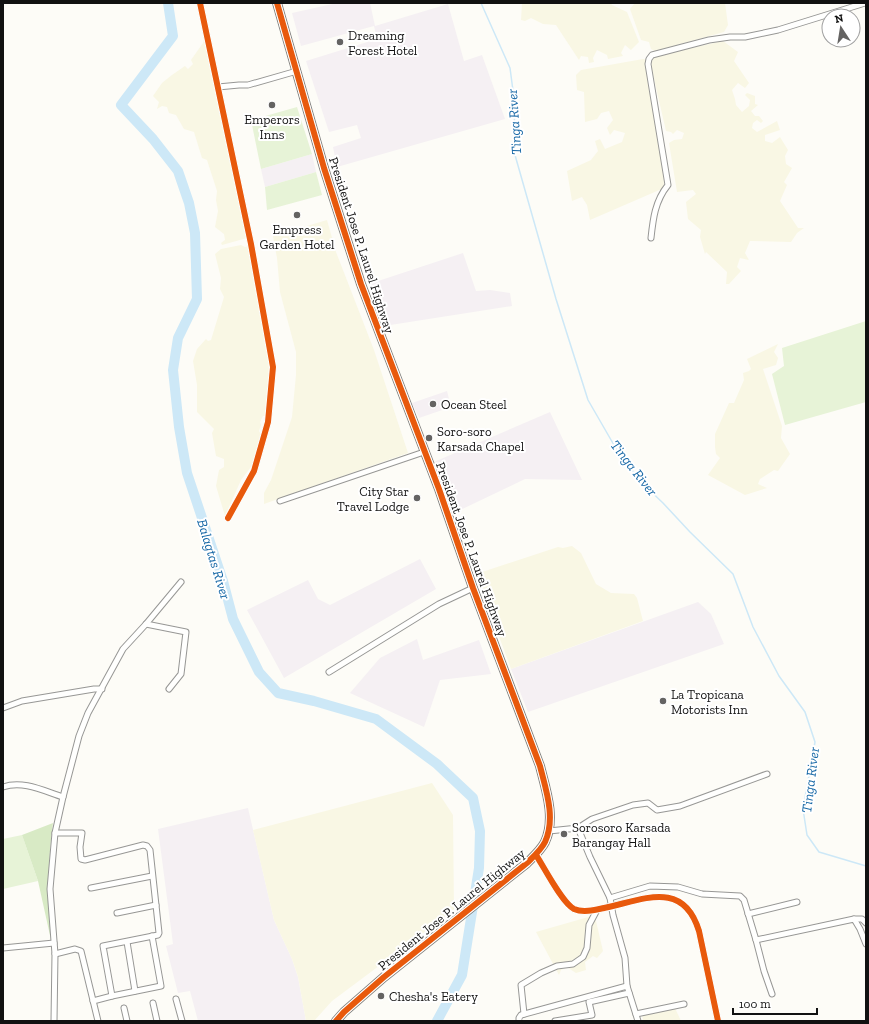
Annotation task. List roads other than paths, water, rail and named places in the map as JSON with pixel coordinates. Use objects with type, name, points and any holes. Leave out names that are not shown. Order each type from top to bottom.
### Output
[{"type":"highway","name":"President Jose P. Laurel Highway","points":[[277,3],[324,168],[351,254],[382,342],[439,489],[473,588],[540,766],[551,821],[544,843],[536,855],[384,977],[344,1012],[336,1021]]},
{"type":"street","points":[[200,3],[251,244],[273,367],[268,422],[254,471],[228,518]]},
{"type":"street","points":[[651,238],[654,214],[662,193],[668,186],[648,64],[652,55],[709,40],[730,37],[745,37],[778,30],[865,3]]},
{"type":"street","points":[[218,87],[248,85],[297,71]]},
{"type":"street","points":[[280,501],[424,452]]},
{"type":"street","points":[[54,1021],[55,954],[50,888],[55,832],[62,797],[79,736],[88,713],[123,649],[181,582]]},
{"type":"street","points":[[329,672],[439,604],[473,588]]},
{"type":"street","points":[[146,624],[186,632],[181,674],[170,689]]},
{"type":"street","points":[[3,708],[22,701],[102,689]]},
{"type":"street","points":[[549,831],[578,828],[592,819],[633,805],[648,803],[657,810],[680,806],[766,774]]},
{"type":"street","points":[[3,787],[10,785],[24,785],[62,797]]},
{"type":"street","points":[[578,828],[610,898],[613,915],[625,958],[627,986],[638,1021]]},
{"type":"street","points":[[55,832],[82,833],[80,856],[81,859],[84,860],[143,845],[147,846],[150,850],[159,933],[158,935],[103,946],[112,996]]},
{"type":"street","points":[[536,855],[565,901],[573,909],[581,911],[597,910],[656,896],[674,899],[683,904],[695,918],[699,930],[718,1021]]},
{"type":"street","points":[[91,888],[152,876]]},
{"type":"street","points":[[610,898],[650,886],[678,888],[702,894],[740,896],[744,900],[764,972],[772,994]]},
{"type":"street","points":[[748,914],[797,902]]},
{"type":"street","points":[[117,913],[156,905]]},
{"type":"street","points":[[524,1014],[521,984],[557,966],[572,964],[584,957],[587,948],[589,925],[597,910]]},
{"type":"street","points":[[756,940],[854,919],[862,919],[866,923]]},
{"type":"street","points":[[854,919],[866,944]]},
{"type":"street","points":[[93,1001],[161,986],[152,936]]},
{"type":"street","points":[[127,942],[135,991]]},
{"type":"street","points":[[3,948],[54,943]]},
{"type":"street","points":[[55,954],[75,949],[81,951],[98,1021]]},
{"type":"street","points":[[519,1021],[521,1015],[524,1014],[627,986]]},
{"type":"street","points":[[555,1021],[592,1015],[589,1002],[629,993]]},
{"type":"street","points":[[176,999],[182,1021]]},
{"type":"street","points":[[153,1003],[157,1021]]},
{"type":"street","points":[[636,1014],[684,1004]]},
{"type":"street","points":[[124,1008],[127,1021]]},
{"type":"waterway","name":"Balagtas River","points":[[168,3],[173,36],[121,105],[153,139],[178,171],[189,203],[195,233],[197,299],[178,338],[173,370],[179,427],[187,473],[223,581],[233,619],[259,672],[278,693],[314,701],[376,719],[437,764],[473,798],[480,831],[479,868],[462,975],[437,1021]]},
{"type":"waterway","name":"Tinga River","points":[[481,3],[510,68],[515,106],[513,148],[556,299],[588,400],[618,452],[642,483],[733,574],[753,627],[779,676],[805,712],[815,742],[803,809],[807,835],[819,852],[866,866]]},
{"type":"place","name":"Dreaming Forest Hotel","points":[[340,42]]},
{"type":"place","name":"Emperors Inns","points":[[272,105]]},
{"type":"place","name":"Empress Garden Hotel","points":[[297,215]]},
{"type":"place","name":"Ocean Steel","points":[[433,404]]},
{"type":"place","name":"Soro-soro Karsada Chapel","points":[[429,438]]},
{"type":"place","name":"City Star Travel Lodge","points":[[417,498]]},
{"type":"place","name":"La Tropicana Motorists Inn","points":[[663,701]]},
{"type":"place","name":"Sorosoro Karsada Barangay Hall","points":[[564,834]]},
{"type":"place","name":"Chesha's Eatery","points":[[381,996]]}]
